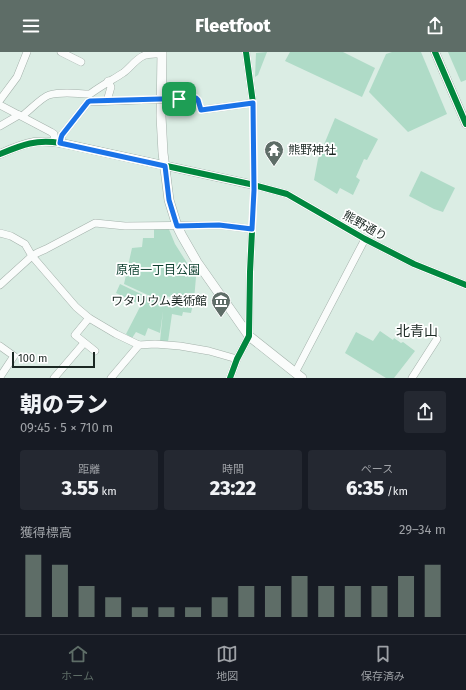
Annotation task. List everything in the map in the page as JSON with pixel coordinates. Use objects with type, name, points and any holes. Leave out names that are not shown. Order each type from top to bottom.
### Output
[{"type":"main road","points":[[162,53],[161,116],[165,166],[169,200],[177,226],[197,262],[249,336],[299,376]]},
{"type":"street","points":[[0,100],[17,77],[27,52]]},
{"type":"street","points":[[61,52],[82,62]]},
{"type":"street","points":[[230,378],[237,359],[249,336],[254,185],[253,103],[246,52]]},
{"type":"street","points":[[435,52],[466,124]]},
{"type":"street","points":[[0,126],[20,115],[49,95],[76,93],[90,94],[123,72],[143,56],[162,53]]},
{"type":"street","points":[[108,81],[111,87],[108,101]]},
{"type":"street","points":[[58,142],[90,101],[197,99],[201,110],[253,103]]},
{"type":"street","points":[[0,105],[51,132],[54,134],[58,142]]},
{"type":"street","points":[[0,154],[24,144],[34,142],[58,142],[254,185]]},
{"type":"street","name":"熊野通り","points":[[254,185],[287,194],[365,239],[414,264],[466,285]]},
{"type":"street","points":[[0,285],[38,252],[95,223],[125,226],[219,225],[252,229]]},
{"type":"street","points":[[0,233],[12,236],[25,244],[32,256],[76,307],[89,318],[116,334],[139,345],[155,344],[180,346],[210,351],[237,359]]},
{"type":"street","points":[[299,376],[365,239]]},
{"type":"street","points":[[89,318],[75,335],[95,351]]},
{"type":"street","points":[[412,378],[437,339]]},
{"type":"street","points":[[54,378],[84,343]]},
{"type":"street","points":[[110,378],[139,345]]},
{"type":"street","points":[[0,346],[14,356],[0,377]]},
{"type":"green space","points":[[267,52],[258,75],[255,77],[256,53]]},
{"type":"green space","points":[[290,52],[343,52],[375,68],[362,97],[285,61]]},
{"type":"green space","points":[[392,52],[421,52],[447,114],[408,132],[369,92],[386,54]]},
{"type":"green space","points":[[448,52],[466,52],[466,80],[461,82]]},
{"type":"green space","points":[[335,118],[378,139],[367,160],[364,159],[356,177],[360,180],[353,195],[340,188],[337,194],[314,180],[318,159]]},
{"type":"green space","points":[[421,171],[455,188],[443,212],[409,196]]},
{"type":"green space","name":"原宿一丁目公園","points":[[154,227],[168,227],[175,244],[196,277],[194,300],[164,296],[163,302],[124,284],[132,248],[142,247],[143,238],[154,238]]},
{"type":"green space","points":[[120,284],[164,305],[165,300],[193,304],[191,313],[183,312],[182,316],[172,314],[168,342],[160,341],[163,311],[160,333],[148,328],[145,336],[136,332],[132,338],[126,334],[141,305],[116,293]]},
{"type":"green space","points":[[380,331],[393,340],[394,338],[401,343],[403,342],[415,351],[394,378],[386,378],[345,353],[356,332],[373,341]]},
{"type":"cycle path","points":[[230,378],[237,359],[249,336],[254,190],[253,103],[246,52]]},
{"type":"cycle path","points":[[435,52],[466,124]]},
{"type":"cycle path","points":[[0,154],[36,142],[60,143],[250,184],[287,194],[365,239],[414,264],[466,285]]},
{"type":"place","name":"熊野神社","points":[[274,167]]},
{"type":"place","name":"ワタリウム美術館","points":[[221,318]]},
{"type":"district","name":"北青山","points":[[417,331]]},
{"type":"route","points":[[196,98],[201,110],[253,103],[254,190],[252,229],[219,225],[177,226],[169,200],[165,166],[60,143],[62,135],[90,101],[179,99],[196,98]]}]
